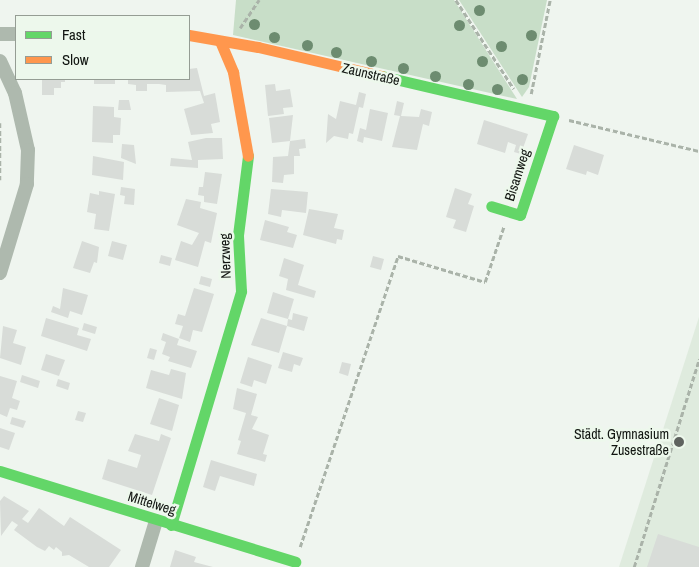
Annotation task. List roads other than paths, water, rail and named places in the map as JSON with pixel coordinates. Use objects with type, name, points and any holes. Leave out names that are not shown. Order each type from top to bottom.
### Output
[{"type":"street","points":[[0,34],[15,34]]},
{"type":"street","name":"Zaunstraße","points":[[190,35],[258,47],[528,108],[553,116]]},
{"type":"street","name":"Nerzweg","points":[[171,525],[241,291],[238,234],[249,152],[233,72],[220,41]]},
{"type":"street","points":[[0,61],[17,102],[28,150],[27,184],[0,273]]},
{"type":"street","name":"Bisamweg","points":[[491,206],[520,215],[553,116]]},
{"type":"street","name":"Mittelweg","points":[[0,471],[156,521],[295,562]]},
{"type":"street","points":[[142,567],[156,521]]},
{"type":"place","name":"Städt. Gymnasium Zusestraße","points":[[679,442]]}]
